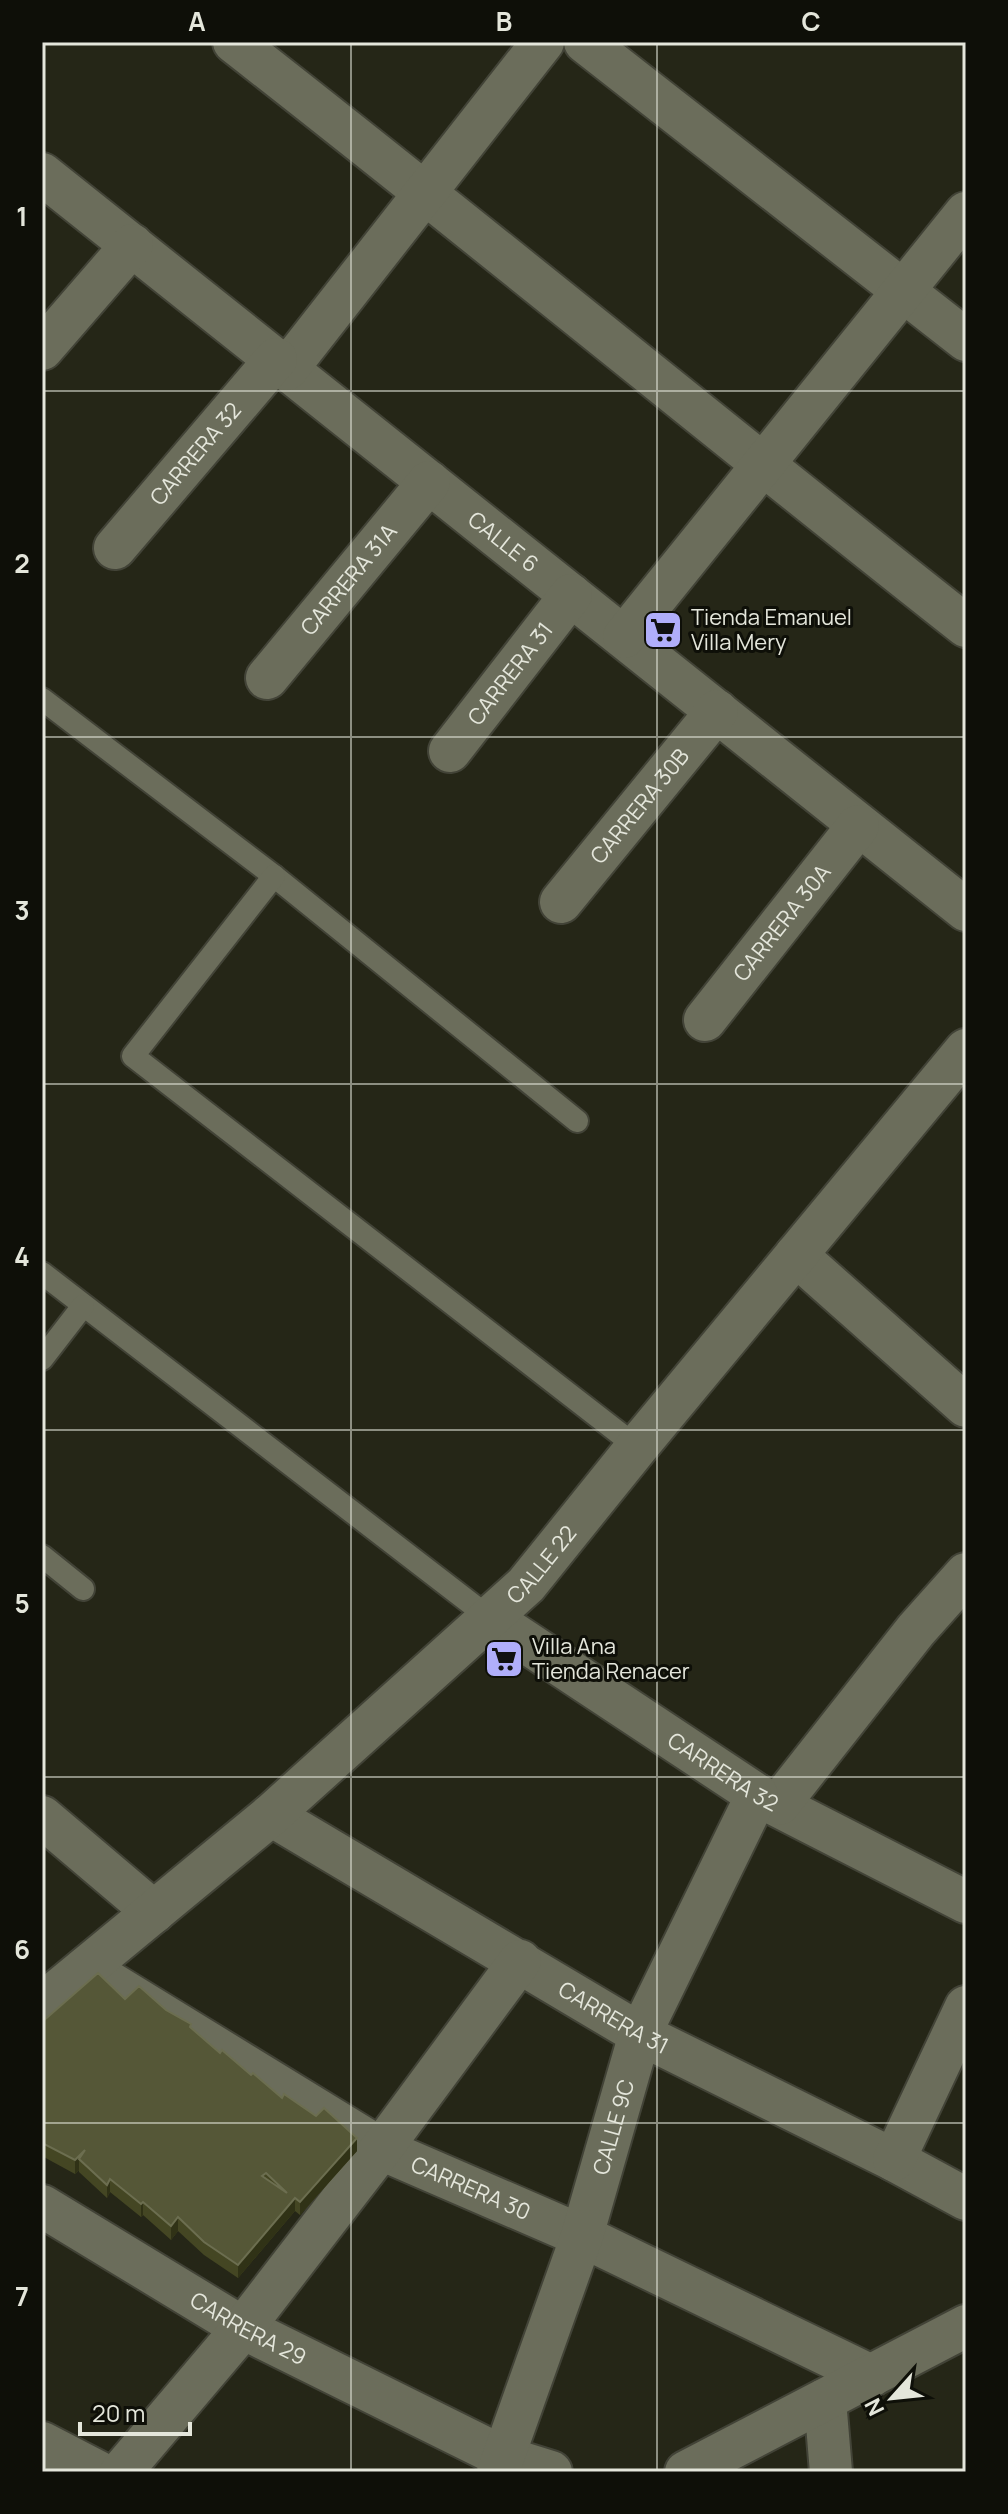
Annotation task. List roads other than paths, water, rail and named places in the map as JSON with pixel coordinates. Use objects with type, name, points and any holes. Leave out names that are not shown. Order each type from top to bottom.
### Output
[{"type":"street","points":[[234,42],[426,192],[763,466],[966,626]]},
{"type":"street","name":"CARRERA 32","points":[[115,548],[282,364],[426,192],[543,42]]},
{"type":"street","points":[[585,42],[966,340]]},
{"type":"street","name":"CALLE 6","points":[[42,174],[966,910]]},
{"type":"street","points":[[624,637],[966,213]]},
{"type":"street","points":[[42,349],[132,245]]},
{"type":"street","name":"CARRERA 31A","points":[[267,678],[429,482]]},
{"type":"street","name":"CARRERA 31","points":[[450,751],[571,595]]},
{"type":"street","name":"CARRERA 30B","points":[[561,902],[717,711]]},
{"type":"street","name":"CARRERA 30A","points":[[705,1020],[858,826]]},
{"type":"street","name":"CALLE 22","points":[[42,2004],[271,1815],[526,1585],[966,1050]]},
{"type":"street","points":[[796,1255],[966,1406]]},
{"type":"street","name":"CALLE 9C","points":[[501,2464],[582,2236],[640,2034],[768,1800],[966,1574]]},
{"type":"street","name":"CARRERA 32","points":[[491,1619],[768,1800],[966,1902]]},
{"type":"street","name":"CARRERA 31","points":[[271,1815],[640,2034],[966,2199]]},
{"type":"street","points":[[42,1817],[154,1912]]},
{"type":"street","points":[[121,2472],[243,2328],[520,1961]]},
{"type":"street","name":"CARRERA 30","points":[[86,1968],[381,2149],[582,2236],[871,2376]]},
{"type":"street","points":[[894,2160],[966,2007]]},
{"type":"street","name":"CARRERA 29","points":[[42,2206],[243,2328],[501,2464],[551,2472]]},
{"type":"street","points":[[686,2472],[966,2326]]},
{"type":"street","points":[[825,2400],[831,2472]]},
{"type":"street","points":[[42,2443],[98,2472]]},
{"type":"lane","points":[[42,699],[274,876],[577,1121]]},
{"type":"lane","points":[[274,876],[133,1056],[637,1447]]},
{"type":"lane","points":[[42,1273],[491,1619]]},
{"type":"lane","points":[[42,1359],[83,1306]]},
{"type":"lane","points":[[42,1556],[83,1589]]},
{"type":"place","name":"Tienda Emanuel Villa Mery","points":[[663,630]]},
{"type":"place","name":"Villa Ana Tienda Renacer","points":[[504,1659]]}]
